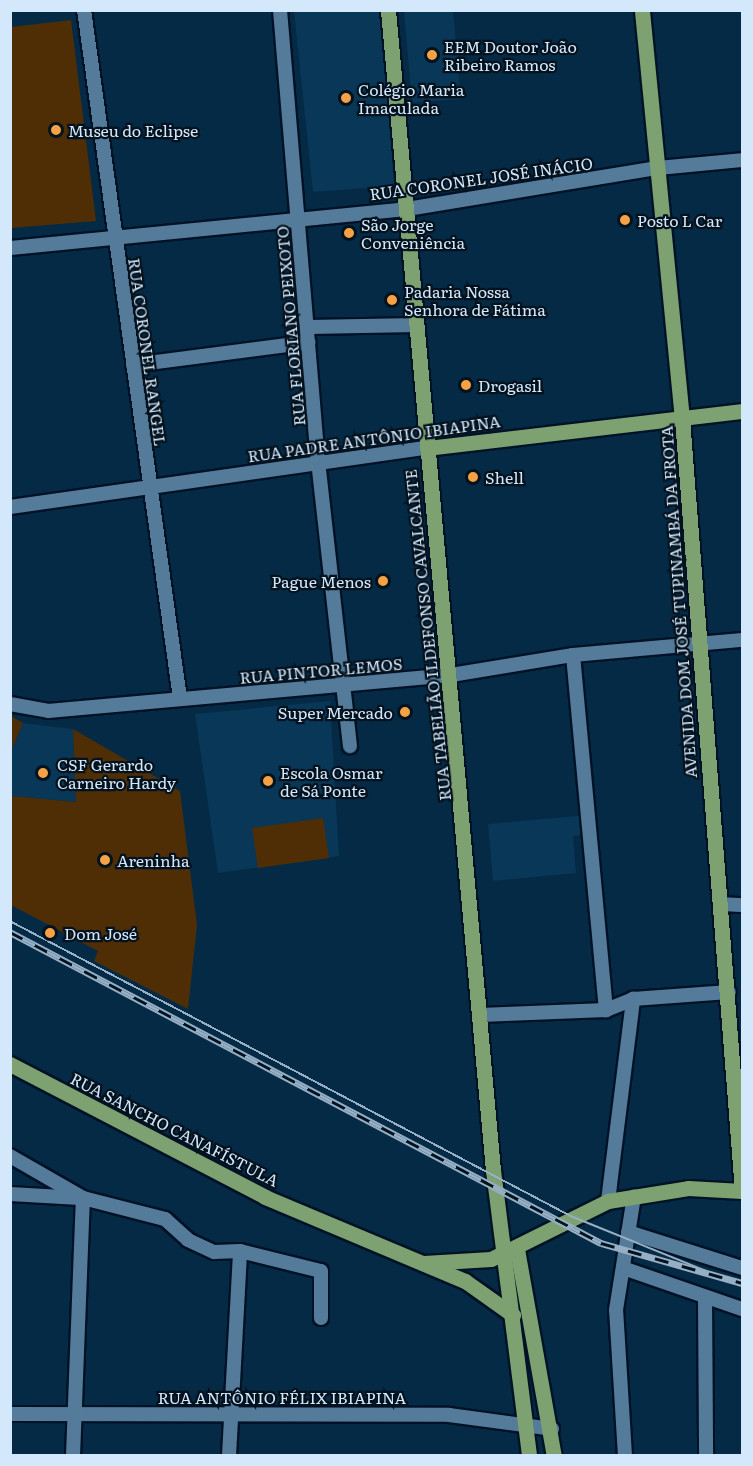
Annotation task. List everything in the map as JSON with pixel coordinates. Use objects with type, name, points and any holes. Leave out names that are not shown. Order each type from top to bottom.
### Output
[{"type":"main road","name":"RUA TABELIÃO ILDEFONSO CAVALCANTE","points":[[388,10],[427,448],[451,675],[480,1015],[510,1252]]},
{"type":"main road","name":"AVENIDA DOM JOSÉ TUPINAMBÁ DA FROTA","points":[[642,10],[682,419],[698,645],[729,992],[740,1086],[742,1191]]},
{"type":"main road","name":"RUA PADRE ANTÔNIO IBIAPINA","points":[[427,448],[742,411]]},
{"type":"main road","name":"RUA SANCHO CANAFÍSTULA","points":[[10,1064],[203,1167],[482,1290],[513,1315]]},
{"type":"main road","points":[[424,1263],[510,1252],[571,1216],[608,1201],[705,1187],[742,1191]]},
{"type":"main road","points":[[510,1252],[513,1315],[529,1455]]},
{"type":"main road","points":[[510,1252],[552,1429],[554,1455]]},
{"type":"street","name":"RUA CORONEL RANGEL","points":[[84,10],[180,698]]},
{"type":"street","name":"RUA FLORIANO PEIXOTO","points":[[280,10],[318,461],[350,746]]},
{"type":"street","name":"RUA CORONEL JOSÉ INÁCIO","points":[[10,248],[407,209],[658,168],[742,160]]},
{"type":"street","points":[[308,327],[417,325]]},
{"type":"street","points":[[133,364],[309,342]]},
{"type":"street","name":"RUA PADRE ANTÔNIO IBIAPINA","points":[[10,507],[150,489],[318,461],[427,448]]},
{"type":"street","name":"RUA PINTOR LEMOS","points":[[10,704],[48,711],[451,675],[573,655],[742,640]]},
{"type":"street","points":[[573,655],[606,1010]]},
{"type":"street","points":[[721,904],[742,905]]},
{"type":"street","points":[[480,1015],[606,1010],[633,999],[729,992]]},
{"type":"street","points":[[608,1201],[633,999]]},
{"type":"street","points":[[10,1156],[83,1198]]},
{"type":"street","points":[[10,1194],[83,1198],[165,1219],[188,1240],[214,1252],[240,1251],[321,1271],[321,1318]]},
{"type":"street","points":[[625,1455],[616,1326],[634,1196]]},
{"type":"street","points":[[73,1455],[83,1198]]},
{"type":"street","points":[[628,1232],[742,1268]]},
{"type":"street","points":[[229,1455],[229,1413],[240,1251]]},
{"type":"street","points":[[623,1268],[705,1299],[742,1309]]},
{"type":"street","points":[[705,1299],[706,1455]]},
{"type":"street","name":"RUA ANTÔNIO FÉLIX IBIAPINA","points":[[10,1414],[449,1415],[552,1429]]},
{"type":"shaded area","name":"Colégio Maria Imaculada","points":[[294,11],[382,11],[394,186],[313,192]]},
{"type":"shaded area","name":"EEM Doutor João Ribeiro Ramos","points":[[404,11],[453,11],[461,99],[412,103]]},
{"type":"shaded area","points":[[71,20],[96,221],[11,228],[11,27]]},
{"type":"shaded area","name":"Escola Osmar de Sá Ponte","points":[[330,701],[339,856],[218,873],[195,714]]},
{"type":"shaded area","points":[[11,716],[23,723],[11,751]]},
{"type":"shaded area","name":"CSF Gerardo Carneiro Hardy","points":[[23,723],[73,729],[76,802],[11,796],[11,751]]},
{"type":"shaded area","points":[[73,729],[180,791],[197,925],[188,1009],[94,961],[98,951],[11,905],[11,796],[76,802]]},
{"type":"shaded area","points":[[587,815],[588,835],[573,836],[576,873],[493,881],[488,824]]},
{"type":"shaded area","points":[[323,818],[329,858],[258,868],[252,828]]},
{"type":"tram line","points":[[10,921],[571,1216],[704,1270]]},
{"type":"railway","points":[[10,932],[601,1243],[742,1283]]},
{"type":"place","name":"EEM Doutor João Ribeiro Ramos","points":[[432,55]]},
{"type":"place","name":"Colégio Maria Imaculada","points":[[346,98]]},
{"type":"place","name":"Museu do Eclipse","points":[[56,130]]},
{"type":"place","name":"Posto L Car","points":[[625,220]]},
{"type":"place","name":"São Jorge Conveniência","points":[[349,233]]},
{"type":"place","name":"Padaria Nossa Senhora de Fátima","points":[[392,300]]},
{"type":"place","name":"Drogasil","points":[[466,385]]},
{"type":"place","name":"Shell","points":[[473,477]]},
{"type":"place","name":"Pague Menos","points":[[383,581]]},
{"type":"place","name":"Super Mercado","points":[[405,712]]},
{"type":"place","name":"CSF Gerardo Carneiro Hardy","points":[[43,773]]},
{"type":"place","name":"Escola Osmar de Sá Ponte","points":[[268,781]]},
{"type":"place","name":"Areninha","points":[[105,860]]},
{"type":"place","name":"Dom José","points":[[50,933]]}]
